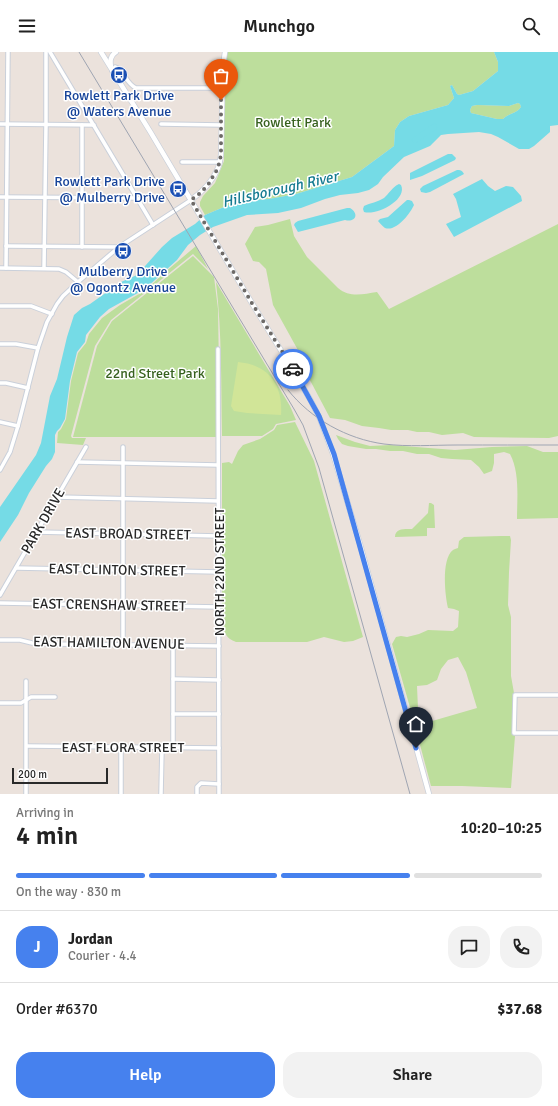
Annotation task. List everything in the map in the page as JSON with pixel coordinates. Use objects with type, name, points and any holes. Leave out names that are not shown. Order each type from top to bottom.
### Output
[{"type":"street","points":[[6,268],[8,52]]},
{"type":"street","points":[[44,268],[46,52]]},
{"type":"street","points":[[50,52],[153,225]]},
{"type":"street","points":[[101,52],[151,133],[319,416],[334,454],[429,794]]},
{"type":"street","points":[[112,71],[110,60],[116,52]]},
{"type":"street","points":[[0,470],[10,452],[38,348],[57,304],[78,282],[119,247],[198,195],[208,185],[218,168],[221,155],[222,66],[226,52]]},
{"type":"street","points":[[112,71],[115,67],[120,68],[131,86],[136,88],[222,88]]},
{"type":"street","points":[[0,124],[94,125]]},
{"type":"street","points":[[161,124],[221,125]]},
{"type":"street","points":[[82,125],[82,247]]},
{"type":"street","points":[[182,162],[220,162]]},
{"type":"street","points":[[0,197],[137,198]]},
{"type":"street","points":[[6,246],[119,247]]},
{"type":"street","points":[[0,268],[59,269],[66,272],[78,282]]},
{"type":"street","points":[[0,306],[31,306],[52,314]]},
{"type":"street","points":[[0,344],[16,344],[38,348]]},
{"type":"street","name":"NORTH 22ND STREET","points":[[218,349],[219,794]]},
{"type":"street","points":[[0,383],[28,388]]},
{"type":"street","points":[[0,422],[18,426]]},
{"type":"street","name":"PARK DRIVE","points":[[0,595],[86,447]]},
{"type":"street","points":[[123,447],[123,644]]},
{"type":"street","points":[[77,462],[218,464]]},
{"type":"street","points":[[57,497],[218,500]]},
{"type":"street","name":"EAST BROAD STREET","points":[[36,532],[219,536]]},
{"type":"street","name":"EAST CLINTON STREET","points":[[16,568],[219,572]]},
{"type":"street","name":"EAST CRENSHAW STREET","points":[[0,603],[219,607]]},
{"type":"street","name":"EAST HAMILTON AVENUE","points":[[0,640],[20,640],[32,643],[51,644],[219,646]]},
{"type":"street","points":[[173,645],[173,748]]},
{"type":"street","points":[[173,679],[219,680]]},
{"type":"street","points":[[26,681],[26,794]]},
{"type":"street","points":[[558,695],[515,695],[514,733],[558,733]]},
{"type":"street","points":[[0,703],[21,703],[31,697],[56,697]]},
{"type":"street","points":[[173,714],[219,714]]},
{"type":"street","name":"EAST FLORA STREET","points":[[27,746],[219,748]]},
{"type":"street","points":[[121,747],[121,794]]},
{"type":"street","points":[[161,794],[162,748]]},
{"type":"street","points":[[197,794],[197,787],[202,783],[219,784]]},
{"type":"green space","name":"Rowlett Park","points":[[228,52],[494,52],[498,62],[498,71],[473,91],[459,95],[452,85],[450,86],[454,98],[448,105],[409,116],[400,122],[395,130],[394,146],[352,177],[296,194],[269,199],[241,201],[205,215],[200,206],[200,202],[203,196],[215,183],[224,161],[224,66]]},
{"type":"green space","points":[[518,103],[521,107],[503,119],[471,113],[470,110],[472,106],[477,105],[509,106]]},
{"type":"green space","points":[[290,219],[294,236],[307,257],[338,288],[352,294],[377,292],[389,309],[558,224],[558,436],[549,438],[474,437],[463,433],[442,435],[429,432],[391,430],[362,426],[345,420],[330,418],[303,367],[299,352],[273,305],[266,269],[259,262],[253,261],[245,244],[255,227]]},
{"type":"green space","points":[[196,246],[208,269],[193,254],[111,320],[95,346],[71,436],[72,438],[86,438],[83,445],[57,443],[58,432],[66,419],[71,381],[78,353],[86,343],[89,334],[102,318],[120,305],[146,290]]},
{"type":"green space","name":"22nd Street Park","points":[[193,256],[214,277],[218,309],[220,437],[73,437],[97,346],[112,321]]},
{"type":"green space","points":[[216,282],[290,406],[296,420],[276,424],[273,429],[262,436],[222,436],[220,340]]},
{"type":"green space","points":[[238,362],[258,367],[272,378],[279,394],[281,415],[234,411],[231,406]]},
{"type":"green space","points":[[295,422],[314,461],[363,637],[353,641],[344,642],[324,637],[307,642],[236,642],[226,635],[222,624],[222,463],[229,462],[232,464],[238,451],[243,445],[260,439],[274,430],[277,425]]},
{"type":"green space","points":[[336,435],[370,446],[390,445],[455,450],[527,446],[543,452],[558,452],[558,518],[517,519],[517,477],[510,454],[504,452],[494,454],[492,471],[484,474],[471,460],[441,458],[429,454],[366,449],[348,446],[342,444]]},
{"type":"green space","points":[[429,503],[434,505],[435,528],[427,528],[427,536],[395,537],[395,534],[399,531],[404,529],[412,529],[428,513]]},
{"type":"green space","points":[[510,536],[508,605],[511,617],[511,676],[514,693],[513,735],[515,736],[511,788],[431,786],[415,726],[477,708],[466,672],[458,657],[448,660],[441,669],[437,680],[427,685],[417,686],[418,709],[411,711],[392,644],[396,637],[407,637],[428,630],[453,631],[458,627],[459,611],[448,608],[446,595],[445,569],[449,555],[453,550],[458,548],[459,541],[464,537]]},
{"type":"water","points":[[494,52],[558,52],[558,125],[550,126],[550,132],[534,146],[529,149],[519,149],[491,134],[479,132],[441,135],[430,146],[404,157],[383,177],[378,184],[369,190],[340,195],[301,208],[278,213],[247,215],[213,227],[188,245],[177,260],[145,289],[109,309],[100,317],[86,335],[85,342],[77,352],[70,381],[65,419],[55,435],[55,452],[52,459],[29,493],[18,515],[0,542],[0,507],[36,455],[41,443],[50,396],[57,379],[74,315],[121,282],[137,275],[172,238],[195,224],[205,215],[241,201],[269,199],[296,194],[352,177],[394,146],[395,130],[400,122],[409,116],[448,105],[454,98],[450,86],[452,85],[459,95],[473,91],[498,71],[498,62]],"holes":[[[518,103],[521,107],[519,109],[503,119],[471,113],[470,110],[472,106],[477,105],[509,106]]]},
{"type":"water","points":[[448,154],[452,154],[456,158],[455,160],[422,176],[410,180],[410,173]]},
{"type":"water","points":[[457,170],[461,170],[464,174],[430,192],[421,192],[420,189],[423,186]]},
{"type":"water","points":[[482,179],[495,191],[506,186],[513,187],[521,196],[522,201],[454,237],[446,224],[461,217],[453,194]]},
{"type":"water","points":[[399,184],[401,185],[402,191],[400,196],[390,206],[376,212],[364,212],[364,206],[384,198],[394,187]]},
{"type":"water","points":[[407,200],[412,201],[414,205],[406,217],[398,225],[389,229],[385,228],[378,221],[388,217]]},
{"type":"water","points":[[350,208],[355,213],[354,219],[298,232],[294,225],[298,221]]},
{"type":"waterway","name":"Hillsborough River","points":[[415,140],[434,127]]},
{"type":"railway","points":[[79,52],[303,425],[319,468],[410,794]]},
{"type":"railway","points":[[288,390],[308,410],[331,426],[357,438],[384,444],[411,446],[558,445]]},
{"type":"way so far","points":[[221,100],[221,155],[218,168],[208,185],[191,200],[293,369]]},
{"type":"place","name":"Rowlett Park Drive @ Waters Avenue","points":[[119,75]]},
{"type":"place","name":"Rowlett Park Drive @ Mulberry Drive","points":[[178,189]]},
{"type":"place","name":"Mulberry Drive @ Ogontz Avenue","points":[[123,251]]},
{"type":"route","points":[[293,369],[319,416],[334,454],[416,748]]}]
